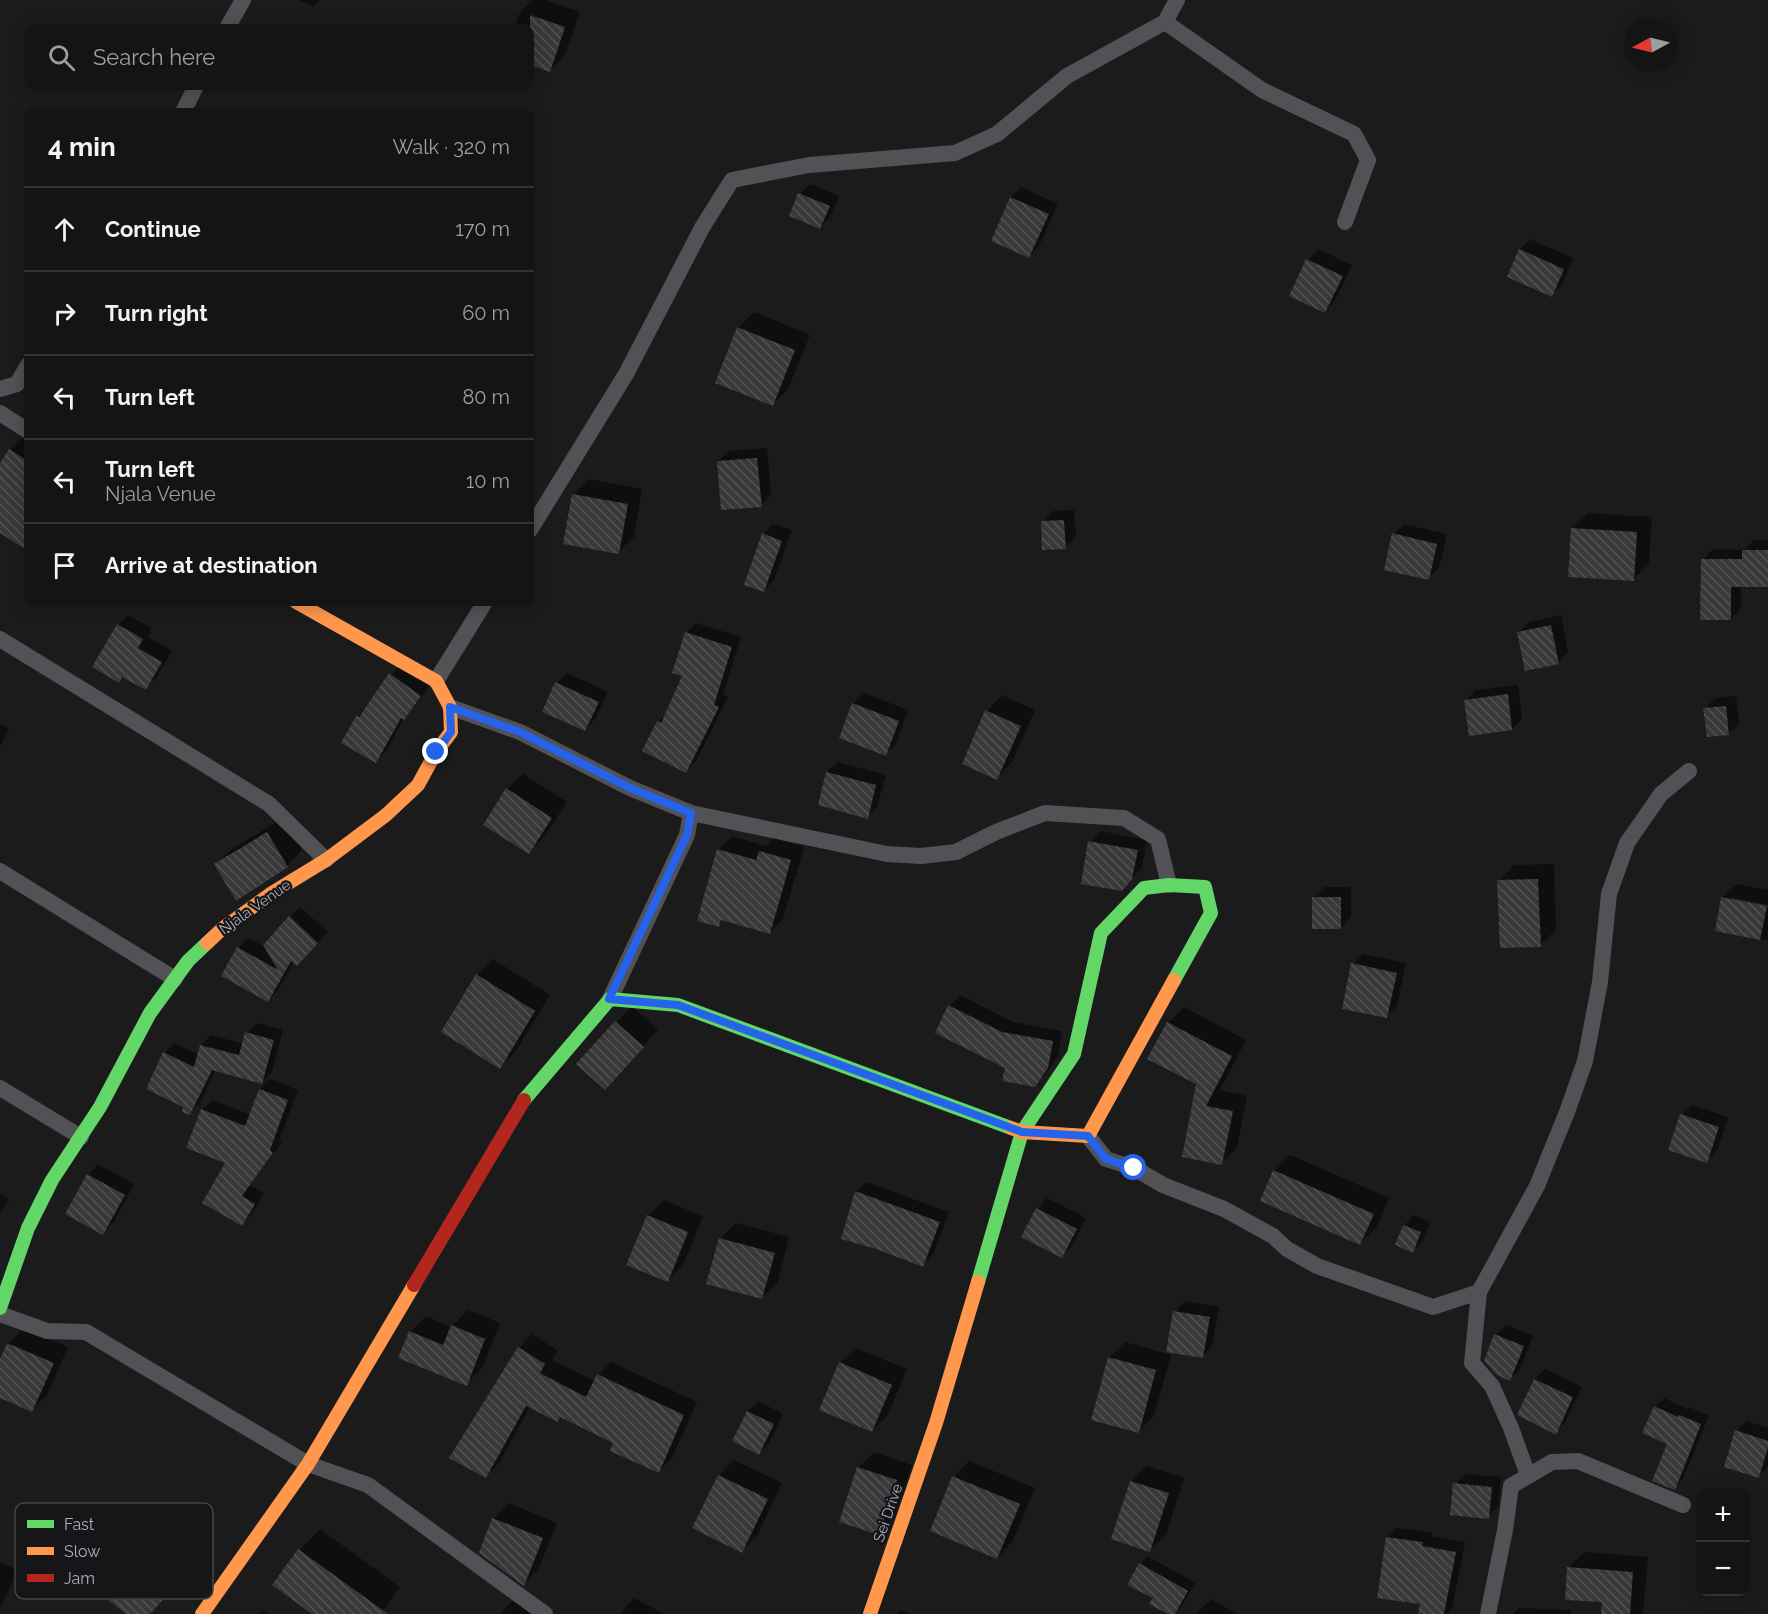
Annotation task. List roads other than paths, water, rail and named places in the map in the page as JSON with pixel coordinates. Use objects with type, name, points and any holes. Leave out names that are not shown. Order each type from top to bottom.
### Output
[{"type":"street","points":[[229,24],[243,0]]},
{"type":"street","points":[[534,524],[626,374],[703,226],[732,180],[809,165],[954,153],[997,134],[1067,76],[1165,22],[1177,0]]},
{"type":"street","points":[[1165,22],[1262,90],[1354,134],[1368,160],[1345,222]]},
{"type":"street","points":[[185,108],[194,90]]},
{"type":"street","points":[[0,389],[17,384],[24,372]]},
{"type":"street","points":[[0,413],[24,428]]},
{"type":"street","points":[[303,606],[436,681],[450,707],[520,732],[630,788],[691,813],[887,854],[921,855],[956,852],[996,832],[1045,813],[1124,818],[1158,839],[1169,885]]},
{"type":"street","points":[[436,681],[483,606]]},
{"type":"street","points":[[0,639],[269,804],[326,860]]},
{"type":"street","name":"Njala Venue","points":[[0,1308],[28,1228],[52,1180],[100,1107],[150,1013],[175,979],[188,962],[222,928],[272,893],[326,860],[386,815],[418,785],[436,752],[451,732],[450,707]]},
{"type":"street","points":[[1528,1475],[1511,1428],[1492,1386],[1472,1363],[1479,1292],[1537,1186],[1567,1112],[1584,1061],[1600,982],[1609,894],[1627,843],[1661,794],[1689,771]]},
{"type":"street","points":[[213,1598],[308,1464],[527,1095],[609,999],[687,835],[691,813]]},
{"type":"street","points":[[0,871],[175,979]]},
{"type":"street","name":"Sei Drive","points":[[870,1614],[936,1423],[1022,1132],[1074,1054],[1101,933],[1144,888],[1169,885],[1205,888],[1211,913],[1088,1136]]},
{"type":"street","points":[[609,999],[678,1005],[1022,1132],[1088,1136],[1106,1159],[1134,1168],[1163,1185],[1224,1209],[1273,1236],[1287,1249],[1317,1266],[1433,1307],[1479,1292]]},
{"type":"street","points":[[0,1088],[81,1137]]},
{"type":"street","points":[[0,1314],[47,1331],[86,1332],[308,1464],[368,1485],[545,1614]]},
{"type":"street","points":[[1488,1614],[1505,1530],[1511,1486],[1551,1462],[1578,1461],[1683,1505]]},
{"type":"street","points":[[202,1614],[213,1599]]}]
